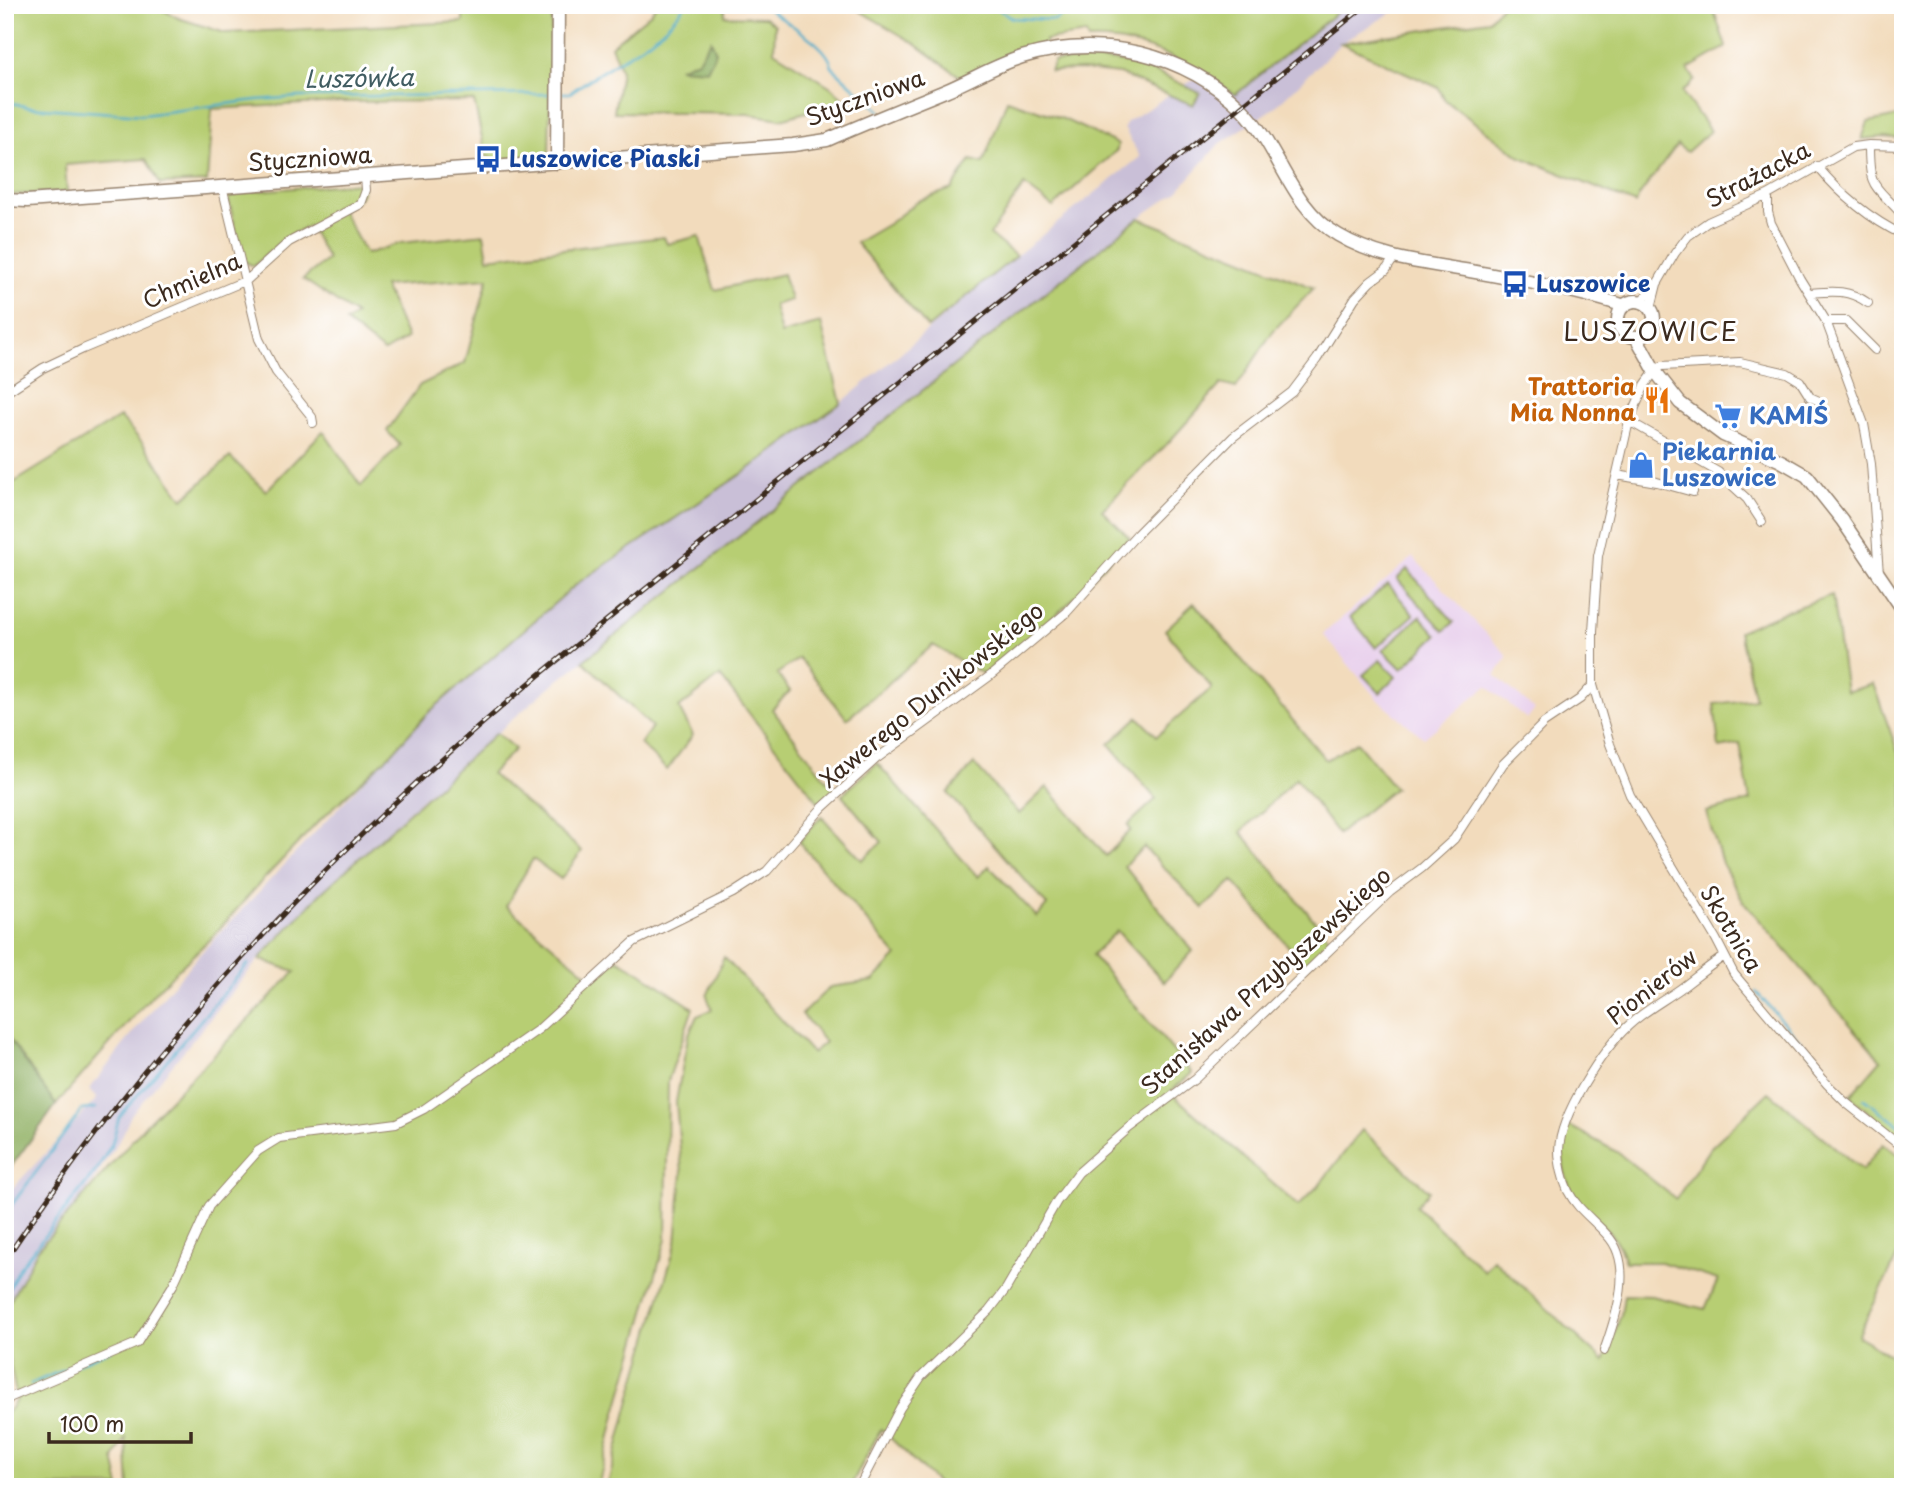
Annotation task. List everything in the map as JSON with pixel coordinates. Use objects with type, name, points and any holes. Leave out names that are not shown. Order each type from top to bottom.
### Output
[{"type":"street","points":[[557,163],[558,5]]},
{"type":"street","name":"Styczniowa","points":[[5,200],[27,201],[793,145],[828,140],[1020,58],[1058,49],[1103,47],[1157,57],[1201,77],[1251,119],[1274,151],[1302,202],[1316,219],[1349,241],[1394,258],[1556,287],[1600,300],[1622,311]]},
{"type":"street","points":[[1869,145],[1869,173],[1876,189],[1903,216]]},
{"type":"street","name":"Strażacka","points":[[1645,305],[1675,253],[1688,236],[1708,222],[1768,194],[1853,148],[1903,145]]},
{"type":"street","points":[[1817,166],[1857,208],[1903,235]]},
{"type":"street","name":"Chmielna","points":[[5,393],[43,368],[83,349],[247,280],[289,243],[361,204],[366,190],[365,176]]},
{"type":"street","points":[[222,186],[247,280],[259,339],[268,360],[312,417],[313,423]]},
{"type":"street","points":[[1768,194],[1771,223],[1788,259],[1825,321],[1864,424],[1871,464],[1879,574]]},
{"type":"street","name":"Xawerego Dunikowskiego","points":[[5,1405],[9,1398],[137,1343],[173,1285],[209,1206],[258,1150],[279,1138],[396,1123],[424,1109],[539,1029],[634,942],[724,897],[767,871],[822,808],[877,759],[990,676],[1067,612],[1138,534],[1233,437],[1292,392],[1324,349],[1356,298],[1370,282],[1387,270],[1394,258]]},
{"type":"street","points":[[1810,293],[1838,290],[1857,295],[1868,303]]},
{"type":"street","points":[[1629,303],[1645,305],[1654,316],[1653,325],[1642,335],[1623,330],[1622,311],[1629,303]]},
{"type":"street","points":[[1825,321],[1846,321],[1875,350]]},
{"type":"street","points":[[1642,335],[1652,365],[1681,403],[1723,435],[1807,476],[1842,520],[1903,610]]},
{"type":"street","points":[[1652,365],[1740,362],[1793,376],[1800,381],[1810,397],[1819,401]]},
{"type":"street","name":"Skotnica","points":[[1652,365],[1629,421],[1598,556],[1593,685],[1610,744],[1629,796],[1745,990],[1826,1084],[1903,1148]]},
{"type":"street","points":[[1629,421],[1717,472],[1747,499],[1762,522]]},
{"type":"street","points":[[1617,475],[1693,492]]},
{"type":"street","name":"Stanisława Przybyszewskiego","points":[[859,1487],[907,1397],[921,1377],[989,1311],[1006,1289],[1057,1201],[1078,1172],[1129,1128],[1195,1079],[1390,892],[1454,839],[1503,764],[1544,723],[1580,699],[1593,685]]},
{"type":"street","name":"Pionierów","points":[[1604,1351],[1617,1315],[1621,1262],[1617,1247],[1578,1206],[1564,1181],[1559,1148],[1565,1124],[1591,1074],[1613,1041],[1640,1016],[1723,957]]},
{"type":"shaded area","points":[[1296,5],[1404,5],[1341,43],[1274,108],[1218,145],[1178,191],[1139,218],[545,691],[423,798],[321,893],[259,959],[131,1115],[122,1136],[5,1316],[7,1194],[97,1099],[89,1090],[135,1030],[198,956],[428,713],[578,583],[743,473],[841,403],[1016,256],[1140,157],[1124,128],[1127,122],[1221,62]]},
{"type":"shaded area","points":[[1413,557],[1507,655],[1495,675],[1535,710],[1527,719],[1487,686],[1424,738],[1378,700],[1323,634]]},
{"type":"green space","points":[[5,5],[154,5],[178,18],[225,33],[463,22],[463,5],[552,5],[549,154],[545,157],[496,160],[486,156],[474,101],[341,102],[212,109],[207,182],[160,184],[146,159],[65,165],[67,192],[5,195]]},
{"type":"green space","points":[[656,5],[725,5],[725,16],[765,17],[775,25],[774,51],[831,87],[846,101],[781,119],[748,114],[614,112],[621,71],[611,46],[651,13]]},
{"type":"green space","points":[[850,5],[1346,5],[1235,95],[1202,73],[1166,55],[1128,43],[1088,40],[1086,34],[1045,40],[1045,45],[1014,55],[962,78],[914,43]]},
{"type":"green space","points":[[1502,5],[1712,5],[1726,47],[1688,69],[1695,80],[1682,92],[1710,131],[1687,152],[1677,145],[1639,196],[1636,204],[1521,157],[1445,100],[1439,88],[1341,43],[1489,20]]},
{"type":"green space","points":[[711,40],[716,52],[707,70],[679,68],[698,60]]},
{"type":"green space","points":[[1099,60],[1136,65],[1200,93],[1193,105],[1119,74],[1082,70],[1050,71],[1054,61]]},
{"type":"green space","points":[[1007,100],[1061,118],[1118,144],[1117,150],[1053,207],[1024,185],[990,235],[1016,256],[928,328],[856,243],[890,223],[918,201],[952,189],[971,160],[983,163]]},
{"type":"green space","points":[[1903,115],[1903,139],[1862,139],[1868,122]]},
{"type":"green space","points":[[360,183],[363,192],[358,199],[341,209],[366,254],[401,243],[484,234],[488,258],[664,237],[667,244],[699,236],[715,290],[783,274],[791,300],[774,305],[781,334],[821,323],[841,403],[743,473],[578,583],[428,713],[391,754],[318,822],[215,934],[156,991],[56,1105],[5,1033],[5,488],[120,417],[142,442],[183,499],[230,457],[266,491],[323,431],[361,486],[400,445],[387,431],[420,385],[465,363],[488,278],[384,286],[407,338],[384,352],[346,322],[356,315],[303,279],[328,259],[309,226],[285,238],[254,266],[243,261],[227,193]]},
{"type":"green space","points":[[1139,218],[1314,288],[1273,331],[1236,388],[1221,384],[1102,510],[1130,538],[1066,606],[985,675],[933,645],[847,719],[799,658],[777,674],[790,691],[772,709],[835,791],[820,804],[720,676],[679,708],[693,735],[667,770],[640,744],[652,727],[583,661]]},
{"type":"green space","points":[[1407,569],[1454,622],[1444,631],[1397,579]]},
{"type":"green space","points":[[1388,584],[1414,615],[1376,648],[1350,617]]},
{"type":"green space","points":[[1832,595],[1846,692],[1873,684],[1903,766],[1903,1133],[1892,1133],[1850,1096],[1881,1060],[1743,901],[1722,863],[1706,812],[1750,801],[1740,744],[1719,748],[1714,704],[1755,699],[1739,631]]},
{"type":"green space","points":[[1194,603],[1326,760],[1357,742],[1395,788],[1338,834],[1296,778],[1241,832],[1332,942],[1306,967],[1233,881],[1203,908],[1144,847],[1124,866],[1193,951],[1164,982],[1117,931],[1092,955],[1192,1073],[1170,1092],[1298,1206],[1319,1185],[1362,1130],[1429,1191],[1416,1206],[1484,1271],[1493,1259],[1604,1361],[1621,1315],[1624,1295],[1652,1296],[1705,1309],[1718,1280],[1661,1262],[1625,1262],[1617,1242],[1579,1202],[1569,1184],[1563,1154],[1566,1124],[1617,1152],[1676,1199],[1710,1148],[1769,1092],[1862,1170],[1883,1144],[1903,1158],[1903,1245],[1858,1336],[1903,1363],[1903,1487],[1527,1487],[1522,1482],[1519,1487],[941,1487],[881,1429],[850,1487],[607,1487],[676,1243],[682,1173],[676,1102],[688,1036],[697,1016],[712,1010],[707,996],[724,957],[812,1053],[825,1042],[802,1014],[830,987],[873,981],[897,956],[799,842],[821,816],[862,860],[882,842],[842,795],[877,763],[978,877],[989,866],[1037,917],[1047,905],[948,793],[974,764],[1019,814],[1047,787],[1106,856],[1131,830],[1128,825],[1156,799],[1109,744],[1138,717],[1157,736],[1212,688],[1165,630]]},
{"type":"green space","points":[[1420,616],[1437,635],[1402,669],[1383,650]]},
{"type":"green space","points":[[1380,660],[1396,677],[1380,693],[1363,675]]},
{"type":"green space","points":[[496,733],[515,749],[491,774],[582,851],[561,879],[533,859],[506,906],[594,980],[617,959],[693,1008],[668,1081],[666,1239],[613,1423],[598,1487],[129,1487],[126,1438],[114,1458],[120,1487],[5,1487],[5,1416],[17,1399],[5,1338],[5,1310],[38,1249],[148,1122],[295,972],[259,959],[321,893]]},
{"type":"green space","points":[[5,1033],[56,1105],[5,1175]]},
{"type":"waterway","name":"Luszówka","points":[[562,93],[570,93],[646,43],[661,32],[685,5]]},
{"type":"waterway","points":[[764,5],[814,41],[829,58],[832,67],[880,111]]},
{"type":"waterway","points":[[876,5],[888,10],[919,6],[939,8],[945,5]]},
{"type":"waterway","points":[[966,5],[994,7],[1012,18],[1055,20],[1075,5]]},
{"type":"waterway","name":"Luszówka","points":[[5,101],[28,107],[143,115],[300,97],[552,94]]},
{"type":"waterway","points":[[5,1296],[20,1267],[98,1168],[112,1144],[119,1117],[248,964]]},
{"type":"waterway","points":[[1756,992],[1819,1062]]},
{"type":"waterway","points":[[1864,1099],[1903,1128]]},
{"type":"waterway","points":[[5,1214],[82,1110],[96,1108]]},
{"type":"waterway","points":[[31,1384],[111,1349]]},
{"type":"railway","points":[[5,1260],[62,1178],[122,1099],[185,1023],[250,949],[389,808],[538,676],[1366,5]]},
{"type":"place","name":"Luszowice Piaski","points":[[488,159]]},
{"type":"place","name":"Luszowice","points":[[1515,284]]},
{"type":"place","name":"Trattoria Mia Nonna","points":[[1657,400]]},
{"type":"place","name":"KAMIŚ","points":[[1728,416]]},
{"type":"place","name":"Piekarnia Luszowice","points":[[1641,465]]},
{"type":"district","name":"LUSZOWICE","points":[[1651,332]]}]
